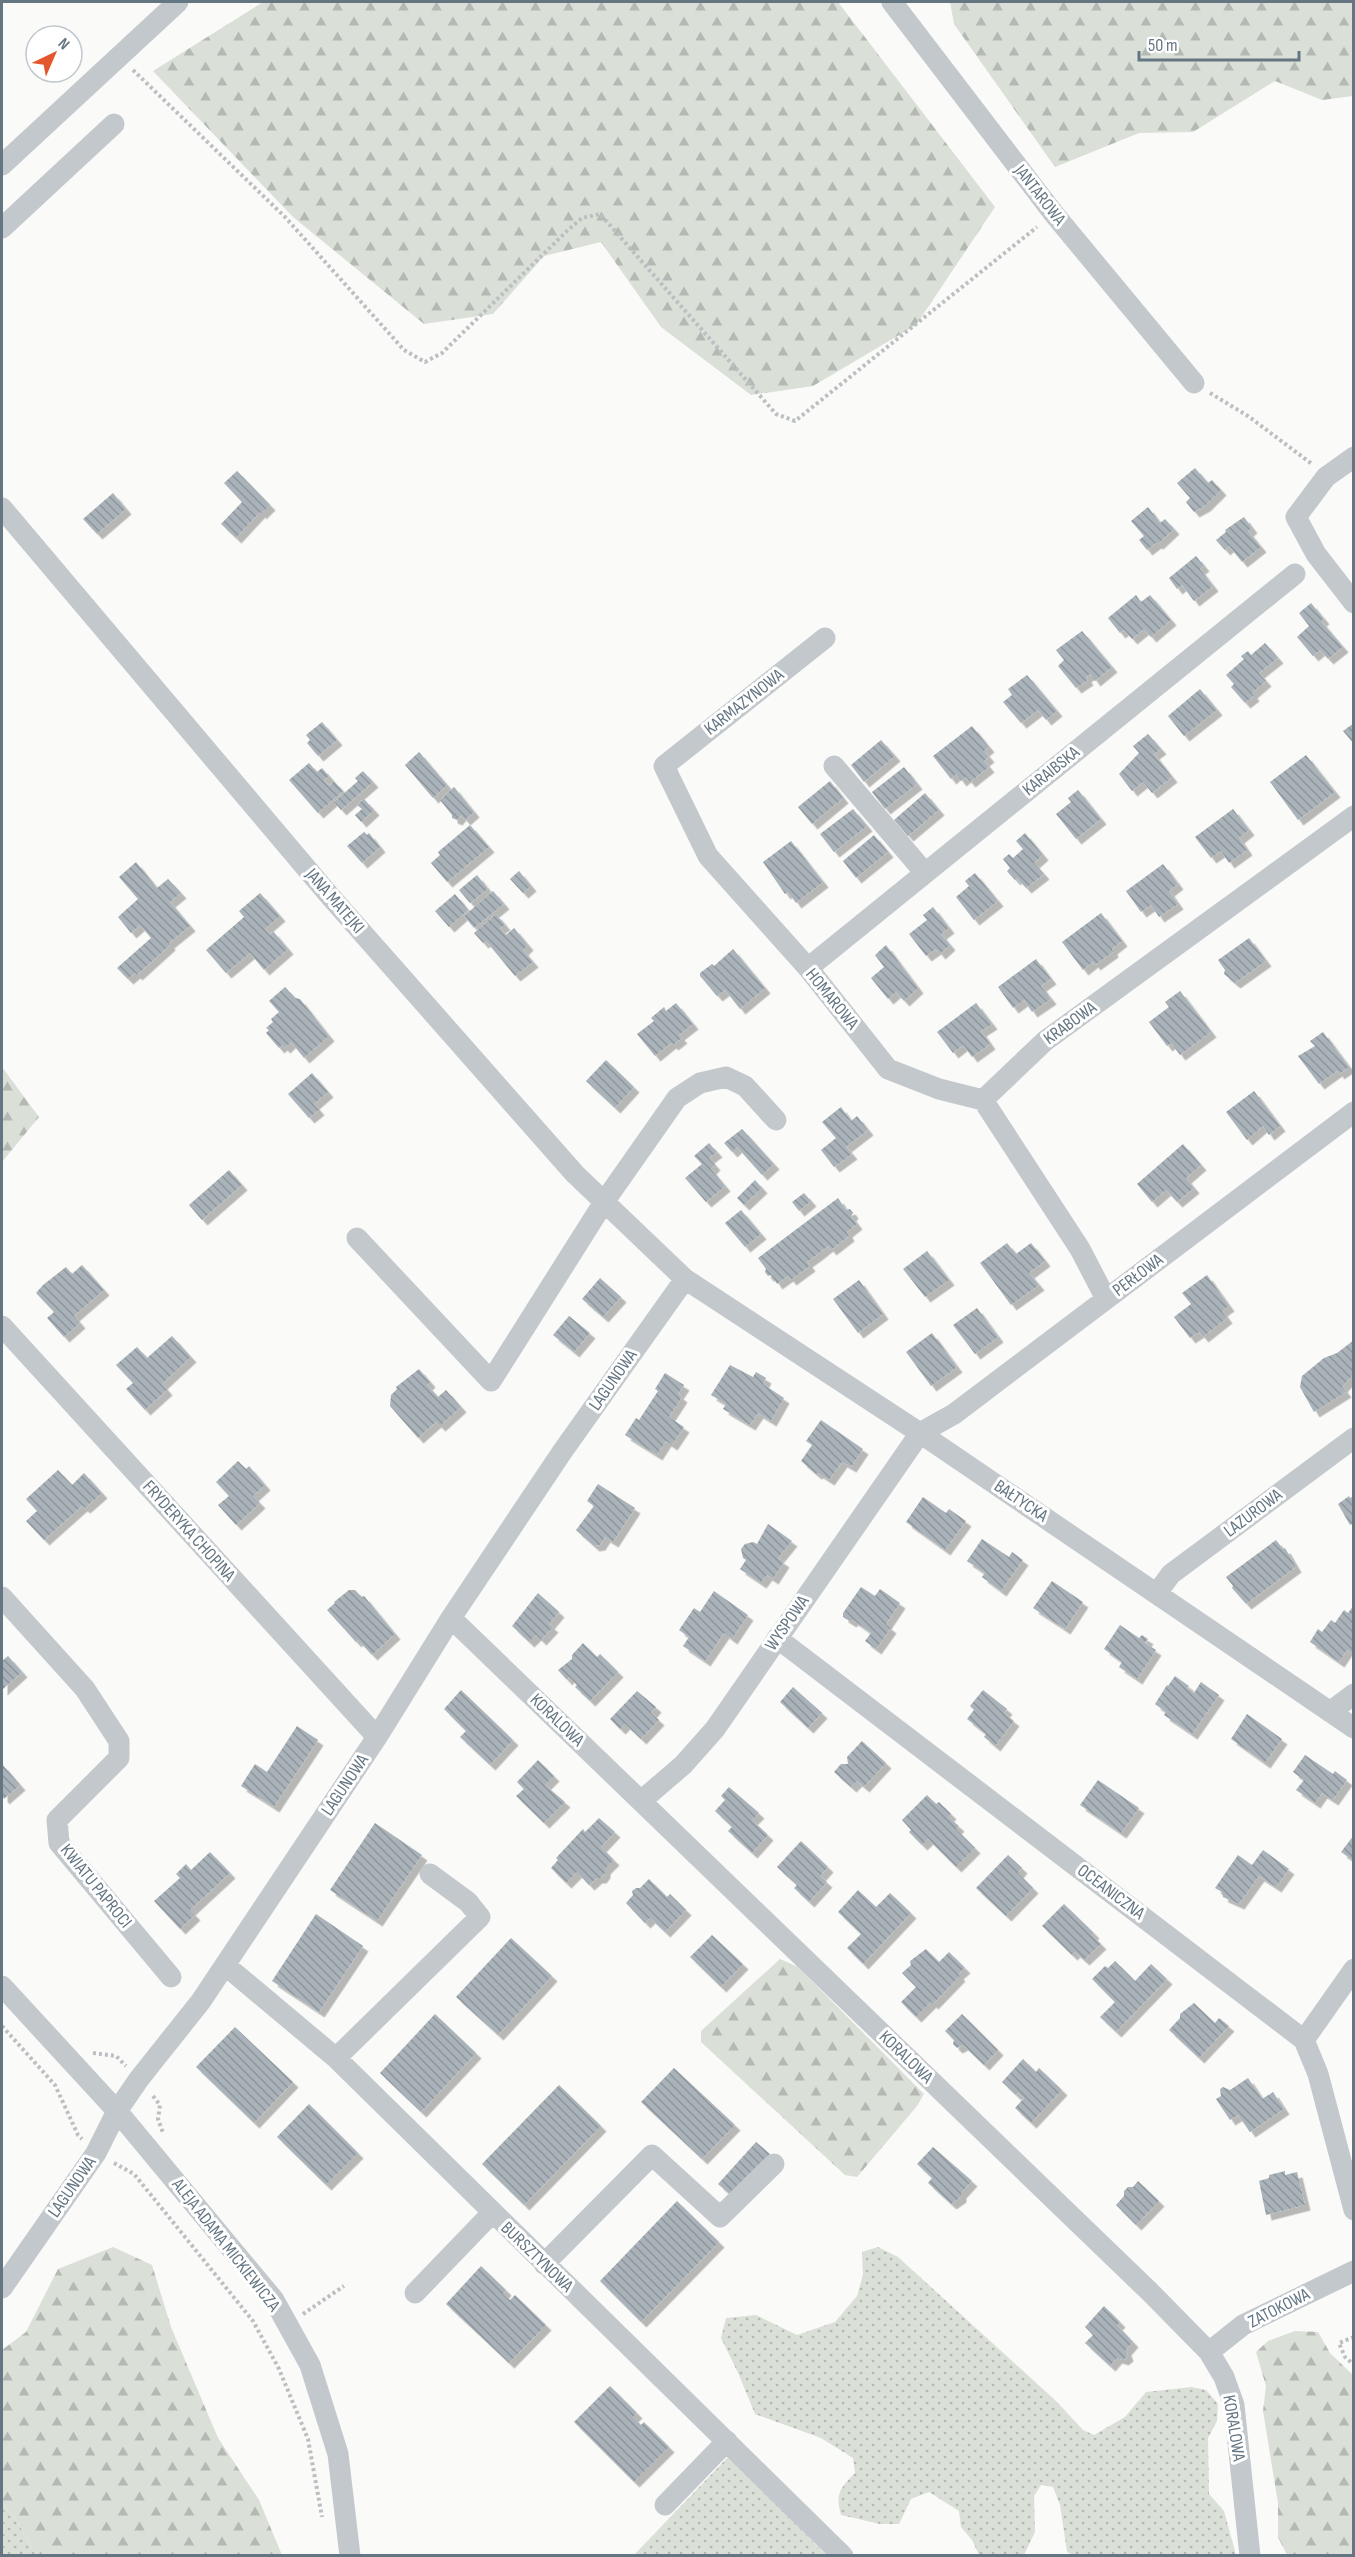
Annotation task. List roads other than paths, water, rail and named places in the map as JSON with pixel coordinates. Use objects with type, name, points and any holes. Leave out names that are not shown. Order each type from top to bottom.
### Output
[{"type":"street","points":[[2,165],[178,2]]},
{"type":"street","name":"JANTAROWA","points":[[892,2],[1054,214],[1194,383]]},
{"type":"street","points":[[2,228],[114,124]]},
{"type":"street","points":[[1353,457],[1326,477],[1296,517],[1316,554],[1353,603]]},
{"type":"street","name":"JANA MATEJKI","points":[[2,508],[329,895],[575,1174],[685,1279]]},
{"type":"street","name":"KARAIBSKA","points":[[808,968],[1294,574]]},
{"type":"street","name":"KARMAZYNOWA","points":[[664,766],[825,638]]},
{"type":"street","name":"HOMAROWA","points":[[664,766],[708,856],[808,968],[888,1069],[939,1089],[983,1100]]},
{"type":"street","points":[[834,766],[925,873]]},
{"type":"street","name":"KRABOWA","points":[[983,1100],[1045,1041],[1353,816]]},
{"type":"street","points":[[357,1238],[490,1382],[604,1202],[677,1098],[700,1083],[726,1077],[745,1086],[776,1120]]},
{"type":"street","points":[[983,1100],[1080,1249],[1106,1299]]},
{"type":"street","name":"PERŁOWA","points":[[920,1433],[954,1414],[1353,1112]]},
{"type":"street","name":"BAŁTYCKA","points":[[685,1279],[920,1433],[1353,1728]]},
{"type":"street","name":"LAGUNOWA","points":[[2,2288],[96,2153],[117,2111],[139,2079],[201,2001],[377,1737],[451,1618],[562,1452],[685,1279]]},
{"type":"street","name":"FRYDERYKA CHOPINA","points":[[2,1326],[377,1737]]},
{"type":"street","name":"WYSPOWA","points":[[641,1801],[683,1765],[715,1729],[920,1433]]},
{"type":"street","name":"LAZUROWA","points":[[1157,1593],[1171,1574],[1353,1438]]},
{"type":"street","name":"KWIATU PAPROCI","points":[[2,1597],[85,1689],[119,1741],[119,1758],[57,1820],[59,1843],[171,1977]]},
{"type":"street","name":"KORALOWA","points":[[451,1618],[1150,2292],[1209,2352],[1224,2377],[1234,2405],[1250,2556]]},
{"type":"street","name":"OCEANICZNA","points":[[777,1638],[1304,2040]]},
{"type":"street","points":[[1330,1712],[1353,1694]]},
{"type":"street","points":[[336,2058],[480,1917],[468,1902],[430,1874]]},
{"type":"street","name":"BURSZTYNOWA","points":[[225,1965],[336,2058],[843,2556]]},
{"type":"street","points":[[1353,1968],[1304,2040],[1318,2074],[1353,2210]]},
{"type":"street","name":"ALEJA ADAMA MICKIEWICZA","points":[[2,1986],[117,2111],[274,2300],[310,2365],[338,2454],[350,2556]]},
{"type":"street","points":[[544,2264],[652,2155],[720,2217],[774,2164]]},
{"type":"street","points":[[415,2293],[492,2212]]},
{"type":"street","name":"ZATOKOWA","points":[[1209,2352],[1243,2325],[1353,2271]]},
{"type":"street","points":[[665,2505],[727,2441]]}]
